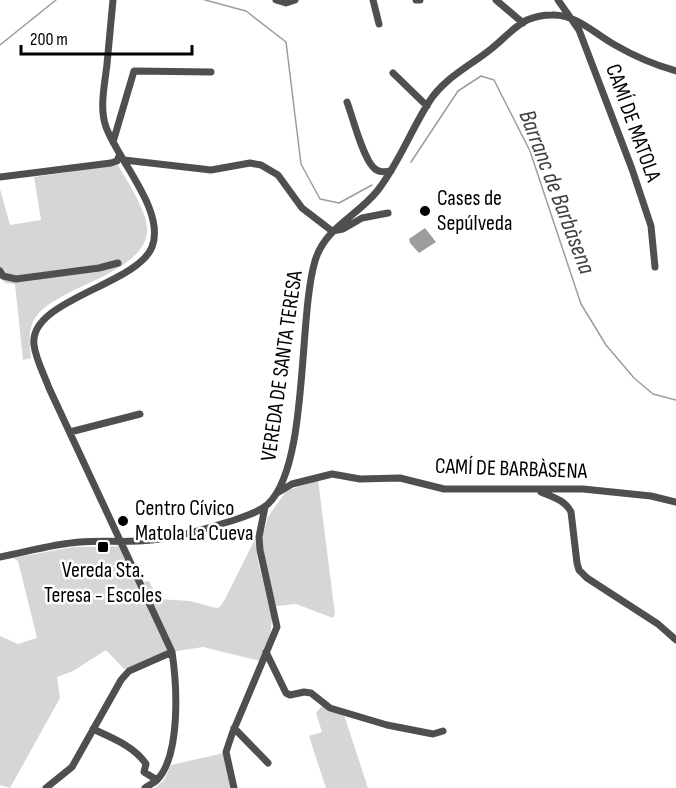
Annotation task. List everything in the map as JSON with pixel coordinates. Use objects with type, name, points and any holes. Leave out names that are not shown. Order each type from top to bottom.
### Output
[{"type":"street","points":[[113,0],[103,104],[105,125],[150,212],[154,229],[152,248],[134,267],[55,310],[36,330],[33,343],[37,358],[70,432],[172,652],[176,682],[172,752],[157,780],[145,788]]},
{"type":"street","points":[[276,0],[286,3],[295,0]]},
{"type":"street","points":[[373,0],[379,24]]},
{"type":"street","points":[[496,0],[523,23]]},
{"type":"street","name":"CAMÍ DE MATOLA","points":[[558,0],[579,30],[632,169],[651,226],[655,267]]},
{"type":"street","name":"VEREDA DE SANTA TERESA","points":[[0,557],[80,542],[153,540],[189,533],[245,517],[265,507],[285,479],[296,423],[315,261],[325,239],[365,205],[392,171],[427,106],[441,87],[523,23],[540,16],[568,17],[633,55],[676,71]]},
{"type":"street","points":[[113,142],[134,71],[211,72]]},
{"type":"street","points":[[393,73],[427,106]]},
{"type":"street","points":[[347,102],[373,168],[380,172],[392,171]]},
{"type":"street","points":[[0,177],[111,163],[122,157],[211,170],[250,164],[261,165],[278,176],[302,208],[332,231],[343,229],[362,218],[388,213]]},
{"type":"street","points":[[0,272],[3,276],[16,279],[99,268],[118,263]]},
{"type":"street","points":[[70,432],[140,414]]},
{"type":"street","name":"CAMÍ DE BARBÀSENA","points":[[277,493],[292,484],[332,474],[360,478],[400,478],[444,489],[583,489],[651,496],[676,502]]},
{"type":"street","points":[[537,490],[560,499],[568,506],[579,570],[587,578],[658,624],[676,640]]},
{"type":"street","points":[[234,788],[226,752],[277,627],[260,550],[259,537],[265,507]]},
{"type":"street","points":[[46,788],[72,767],[121,680],[129,671],[172,652]]},
{"type":"street","points":[[266,652],[286,693],[290,695],[311,693],[330,708],[433,734],[443,731]]},
{"type":"street","points":[[234,728],[268,763]]},
{"type":"street","points":[[93,729],[125,744],[146,764],[144,772],[157,780]]},
{"type":"shaded area","points":[[118,165],[136,195],[146,220],[144,244],[133,257],[118,268],[46,307],[35,318],[31,328],[31,358],[23,360],[15,284],[5,283],[0,278],[0,189],[10,225],[41,220],[34,177]]},
{"type":"shaded area","points":[[425,228],[436,242],[419,253],[409,239]]},
{"type":"shaded area","points":[[318,480],[335,614],[333,618],[296,604],[276,606],[263,553],[262,537],[268,517],[286,491]]},
{"type":"shaded area","points":[[255,539],[272,618],[270,638],[260,661],[203,647],[177,651],[124,669],[106,650],[73,671],[57,677],[60,698],[10,788],[0,785],[0,636],[18,644],[37,638],[18,561],[13,558],[73,547],[127,546],[144,582],[149,581],[158,599],[190,601],[216,608],[220,607],[224,601]]},
{"type":"shaded area","points":[[325,706],[344,715],[368,788],[326,788],[309,736],[322,732],[316,713]]},
{"type":"shaded area","points":[[224,753],[234,788],[155,788],[164,780],[171,765]]},
{"type":"waterway","name":"Barranc de Barbàsena","points":[[0,45],[56,0]]},
{"type":"waterway","name":"Barranc de Barbàsena","points":[[205,0],[246,11],[286,42],[301,164],[320,199],[339,203],[372,185]]},
{"type":"waterway","name":"Barranc de Barbàsena","points":[[411,162],[458,91],[481,76],[494,80],[530,151],[581,304],[606,345],[634,378],[653,394],[676,400]]},
{"type":"place","name":"Cases de Sepúlveda","points":[[425,211]]},
{"type":"place","name":"Centro Cívico Matola La Cueva","points":[[123,521]]},
{"type":"place","name":"Vereda Sta. Teresa - Escoles","points":[[103,547]]}]
